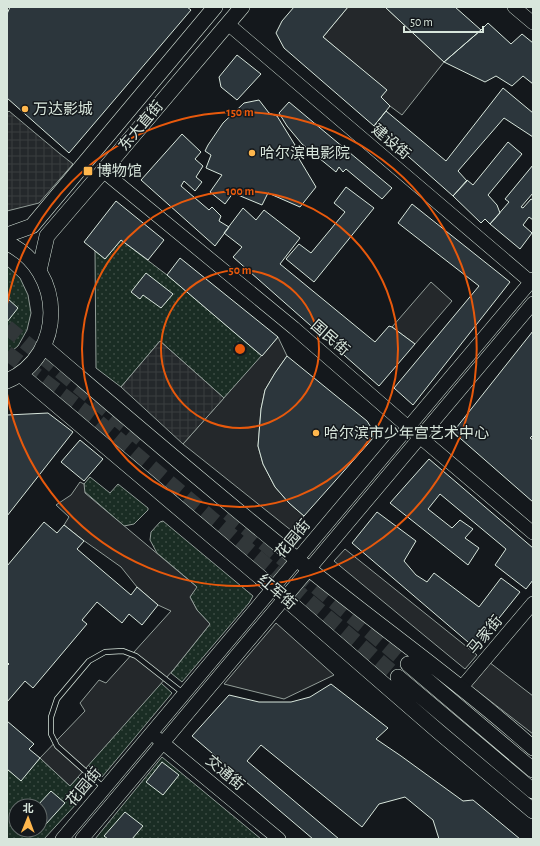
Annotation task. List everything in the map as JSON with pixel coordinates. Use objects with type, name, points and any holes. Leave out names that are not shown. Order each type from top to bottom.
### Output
[{"type":"main road","name":"东大直街","points":[[7,235],[32,226],[215,7]]},
{"type":"main road","name":"东大直街","points":[[39,271],[47,236],[242,7]]},
{"type":"main road","points":[[514,7],[533,23]]},
{"type":"main road","name":"建设街","points":[[228,24],[532,282]]},
{"type":"main road","name":"国民街","points":[[103,171],[294,328],[533,534]]},
{"type":"main road","points":[[7,243],[18,249],[30,259],[39,271],[45,281],[51,304],[50,327],[43,346],[29,366],[20,374],[7,381]]},
{"type":"main road","name":"花园街","points":[[62,839],[408,427],[532,282]]},
{"type":"main road","name":"花园街","points":[[82,839],[533,303]]},
{"type":"main road","points":[[43,346],[309,569],[461,688],[533,748]]},
{"type":"main road","name":"红军街","points":[[20,374],[533,811]]},
{"type":"main road","name":"马家街","points":[[461,688],[533,603]]},
{"type":"main road","points":[[408,664],[530,767]]},
{"type":"main road","points":[[398,677],[533,791]]},
{"type":"main road","name":"交通街","points":[[151,732],[279,839]]},
{"type":"main road","points":[[517,734],[530,767]]},
{"type":"lane","points":[[104,788],[57,746],[51,734],[51,717],[57,699],[89,661],[105,652],[123,651],[136,656],[184,694]]},
{"type":"green space","points":[[121,240],[167,275],[262,356],[224,398],[160,341],[121,387],[96,368],[95,251],[105,259]]},
{"type":"green space","points":[[7,266],[20,278],[28,295],[31,313],[27,330],[18,346],[7,355]]},
{"type":"green space","points":[[90,477],[110,493],[118,484],[148,508],[148,510],[134,524],[124,526],[84,491],[84,484]]},
{"type":"green space","points":[[163,521],[253,596],[249,603],[182,682],[171,673],[210,624],[197,610],[190,597],[196,586],[157,553],[150,540],[151,532],[160,522]]},
{"type":"green space","points":[[161,683],[172,693],[102,777],[88,765]]},
{"type":"green space","points":[[162,757],[261,839],[95,839]]},
{"type":"green space","points":[[40,758],[70,786],[78,777],[90,789],[48,835],[48,798],[8,798],[8,838],[45,838],[7,839],[7,769],[21,780]]},
{"type":"shaded area","points":[[348,7],[385,7],[444,62],[402,115],[381,97],[386,90],[323,37]]},
{"type":"shaded area","points":[[9,111],[73,164],[39,203],[7,211],[7,113]]},
{"type":"shaded area","points":[[431,282],[452,301],[415,344],[392,327]]},
{"type":"shaded area","points":[[278,337],[287,356],[265,390],[261,409],[258,446],[263,464],[275,487],[289,503],[304,516],[292,531],[183,444]]},
{"type":"shaded area","points":[[160,341],[224,398],[183,444],[121,387]]},
{"type":"shaded area","points":[[80,482],[84,484],[85,493],[197,587],[190,597],[197,610],[210,624],[174,669],[70,786],[40,758],[85,711],[80,703],[99,680],[106,683],[171,611],[158,605],[137,587],[121,567],[64,525],[69,517],[56,505],[71,495]]},
{"type":"shaded area","points":[[345,549],[477,655],[465,669],[334,561]]},
{"type":"shaded area","points":[[276,623],[334,675],[284,699],[224,684]]},
{"type":"shaded area","points":[[489,662],[533,696],[533,734],[471,686]]},
{"type":"building","points":[[10,7],[187,7],[191,10],[69,153],[7,98],[7,14]]},
{"type":"building","points":[[294,7],[348,7],[323,37],[387,90],[381,97],[390,106],[374,126],[284,48],[276,33],[282,21]]},
{"type":"building","points":[[385,7],[455,7],[481,30],[444,62]]},
{"type":"building","points":[[488,23],[511,44],[522,34],[533,43],[533,84],[523,76],[512,86],[496,76],[485,82],[444,62]]},
{"type":"building","points":[[237,55],[261,74],[237,100],[221,87],[219,77]]},
{"type":"building","points":[[503,88],[533,113],[533,137],[504,118],[458,171],[467,181],[453,196],[374,126],[386,111],[446,161]]},
{"type":"building","name":"哈尔滨电影院","points":[[259,100],[269,113],[277,116],[295,145],[292,147],[316,187],[300,207],[268,193],[262,205],[233,193],[225,204],[210,192],[222,175],[206,168],[211,155],[205,151],[208,145],[223,123],[244,103]]},
{"type":"building","points":[[289,102],[392,188],[382,199],[346,169],[343,172],[339,167],[336,172],[302,144],[287,126],[279,113]]},
{"type":"building","points":[[182,134],[201,152],[195,159],[203,166],[196,177],[202,182],[195,191],[184,181],[181,186],[209,210],[212,207],[221,216],[219,221],[229,227],[215,246],[141,180]]},
{"type":"building","points":[[508,142],[522,154],[488,195],[497,205],[500,213],[490,224],[485,219],[481,223],[453,196],[467,180],[473,185]]},
{"type":"building","points":[[533,165],[533,193],[521,207],[523,208],[531,199],[533,200],[533,220],[529,217],[523,225],[532,233],[520,249],[490,224],[509,202],[505,199]]},
{"type":"building","points":[[346,187],[374,208],[314,282],[286,259],[299,244],[311,253],[345,212],[334,203]]},
{"type":"building","points":[[116,201],[164,240],[148,260],[121,240],[105,259],[84,242]]},
{"type":"building","points":[[412,204],[510,282],[413,405],[394,388],[479,286],[398,223]]},
{"type":"building","points":[[243,208],[256,220],[264,210],[300,238],[280,264],[375,342],[389,326],[415,344],[379,386],[233,257],[242,247],[224,233]]},
{"type":"building","points":[[180,258],[278,337],[262,356],[167,275]]},
{"type":"building","points":[[146,273],[173,294],[161,308],[143,295],[140,299],[131,292]]},
{"type":"building","points":[[7,298],[18,308],[7,322]]},
{"type":"building","points":[[533,331],[533,435],[530,438],[533,440],[533,502],[453,432]]},
{"type":"building","name":"哈尔滨市少年宫艺术中心","points":[[287,356],[367,421],[372,429],[373,438],[304,516],[289,503],[275,487],[263,464],[258,446],[261,409],[265,390]]},
{"type":"building","points":[[48,413],[73,432],[7,516],[7,415]]},
{"type":"building","points":[[80,440],[103,459],[84,481],[61,462]]},
{"type":"building","points":[[429,459],[533,548],[533,580],[526,589],[495,565],[506,549],[440,494],[428,509],[452,528],[460,520],[473,529],[465,538],[479,548],[468,565],[390,503]]},
{"type":"building","points":[[377,512],[416,541],[404,561],[416,575],[427,582],[434,573],[479,607],[501,578],[520,592],[475,648],[352,543]]},
{"type":"building","points":[[44,522],[57,533],[64,525],[84,541],[77,549],[131,595],[137,587],[158,605],[142,625],[129,614],[122,623],[97,602],[82,620],[87,624],[33,688],[25,681],[7,702],[7,666],[9,664],[7,662],[7,566]]},
{"type":"building","points":[[331,684],[388,728],[376,739],[463,801],[473,800],[520,839],[439,839],[433,820],[405,797],[379,804],[362,827],[261,745],[247,761],[339,839],[313,839],[192,736],[229,695],[259,702],[291,702],[310,697]]},
{"type":"building","points":[[7,721],[34,744],[29,749],[40,758],[21,781],[7,769]]},
{"type":"building","points":[[162,762],[179,775],[163,795],[146,782]]},
{"type":"building","points":[[51,791],[65,803],[48,822],[48,798],[44,798]]},
{"type":"building","points":[[125,812],[143,826],[132,839],[108,839],[104,836]]},
{"type":"tunnel","points":[[7,327],[141,439]]},
{"type":"tunnel","points":[[7,353],[96,420],[398,677]]},
{"type":"tunnel","points":[[228,513],[408,664]]},
{"type":"place","name":"万达影城","points":[[25,109]]},
{"type":"place","name":"哈尔滨电影院","points":[[252,153]]},
{"type":"place","name":"博物馆","points":[[88,171]]},
{"type":"place","name":"哈尔滨市少年宫艺术中心","points":[[316,433]]}]
